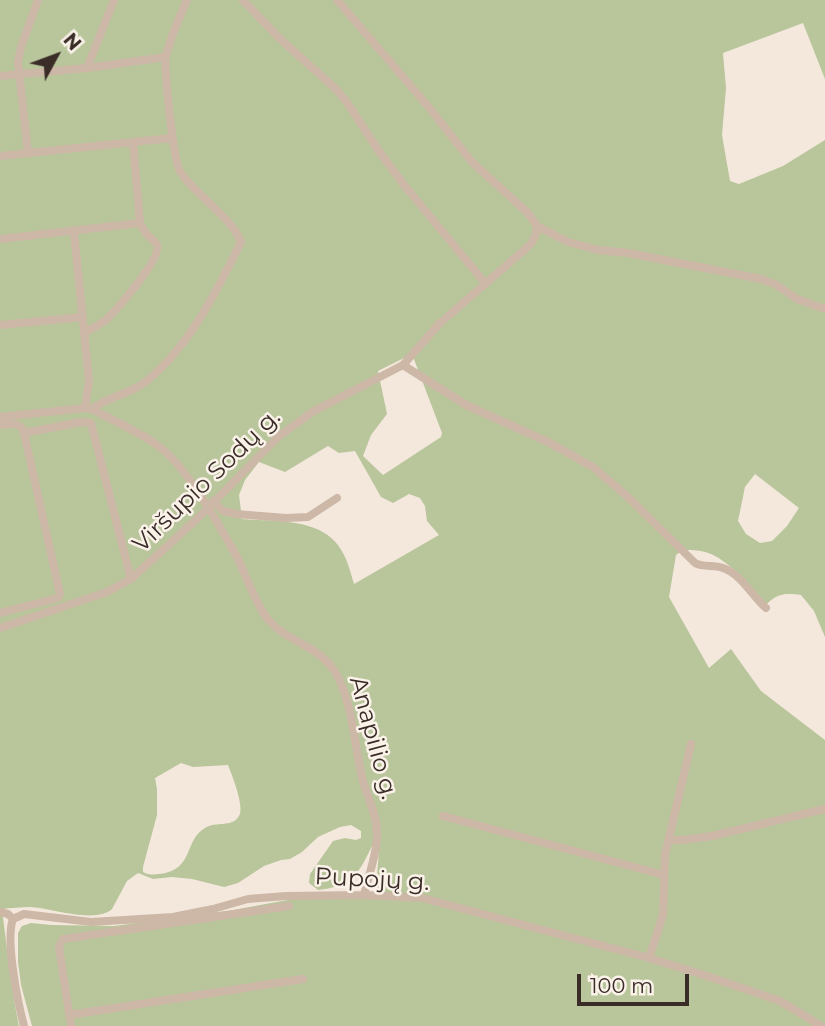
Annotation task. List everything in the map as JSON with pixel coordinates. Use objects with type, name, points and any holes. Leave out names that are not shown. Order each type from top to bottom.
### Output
[{"type":"street","points":[[28,153],[18,62],[38,0]]},
{"type":"street","points":[[87,68],[114,0]]},
{"type":"street","points":[[0,417],[89,409],[123,395],[143,383],[190,334],[241,242],[229,223],[177,168],[166,57],[187,0]]},
{"type":"street","points":[[243,0],[278,37],[336,89],[404,184],[485,283]]},
{"type":"street","points":[[337,0],[427,105],[471,162],[528,213],[537,226],[568,242],[598,250],[628,253],[761,279],[775,284],[797,299],[825,309]]},
{"type":"street","points":[[0,76],[166,57]]},
{"type":"street","points":[[0,156],[172,138]]},
{"type":"street","points":[[84,333],[98,326],[136,286],[150,265],[158,246],[145,232],[141,223],[133,142]]},
{"type":"street","points":[[0,239],[141,223]]},
{"type":"street","name":"Viršupio Sodų g.","points":[[0,628],[107,592],[131,579],[279,436],[301,419],[403,365],[439,324],[531,244],[537,226]]},
{"type":"street","points":[[74,232],[89,409]]},
{"type":"street","points":[[0,325],[83,317]]},
{"type":"street","points":[[403,365],[466,405],[548,442],[593,467],[628,497],[695,563],[725,568],[766,608]]},
{"type":"street","name":"Anapilio g.","points":[[89,409],[162,449],[180,468],[210,505],[269,622],[276,629],[313,650],[338,677],[378,833],[364,895]]},
{"type":"street","points":[[38,414],[40,431]]},
{"type":"street","points":[[24,433],[81,422],[90,424],[131,579]]},
{"type":"street","points":[[0,425],[19,424],[23,427],[60,594],[58,598],[0,613]]},
{"type":"street","points":[[210,505],[236,514],[308,517],[337,498]]},
{"type":"street","points":[[649,958],[663,915],[664,855],[691,744]]},
{"type":"street","points":[[669,840],[712,836],[825,809]]},
{"type":"street","points":[[443,817],[664,875]]},
{"type":"street","name":"Pupojų g.","points":[[13,919],[24,914],[91,922],[160,918],[213,909],[248,899],[286,895],[422,898],[707,976],[780,1001],[821,1026]]},
{"type":"street","points":[[71,1026],[59,947],[63,939],[289,906]]},
{"type":"street","points":[[0,912],[13,919],[10,931],[14,981],[24,1026]]},
{"type":"street","points":[[69,1015],[303,979]]},
{"type":"green space","points":[[0,0],[825,0],[825,79],[803,23],[723,53],[726,88],[722,135],[730,181],[739,184],[783,166],[825,140],[825,637],[814,611],[801,595],[782,595],[766,605],[734,570],[719,558],[704,552],[683,550],[676,555],[669,597],[709,668],[731,649],[761,691],[825,740],[825,1026],[32,1026],[18,962],[18,933],[22,926],[31,923],[114,926],[293,899],[375,898],[379,851],[372,846],[358,872],[346,882],[318,890],[309,883],[310,874],[333,841],[361,838],[361,831],[351,825],[318,837],[290,859],[264,866],[238,883],[224,887],[192,879],[153,879],[138,873],[127,881],[112,909],[105,913],[85,915],[30,907],[2,909],[19,1026],[0,1026]],"holes":[[[412,354],[442,433],[441,437],[383,475],[363,456],[371,435],[387,414],[378,371]],[[328,446],[339,453],[355,451],[381,497],[393,503],[409,494],[420,498],[425,506],[427,521],[439,535],[354,584],[343,553],[325,533],[299,524],[242,519],[239,495],[245,480],[259,462],[285,472]],[[755,474],[799,508],[787,526],[772,541],[760,543],[746,534],[738,521],[745,487]],[[181,763],[193,767],[228,765],[237,791],[240,812],[236,820],[209,826],[198,834],[178,867],[170,872],[152,875],[143,872],[143,867],[157,815],[155,778]]]}]
